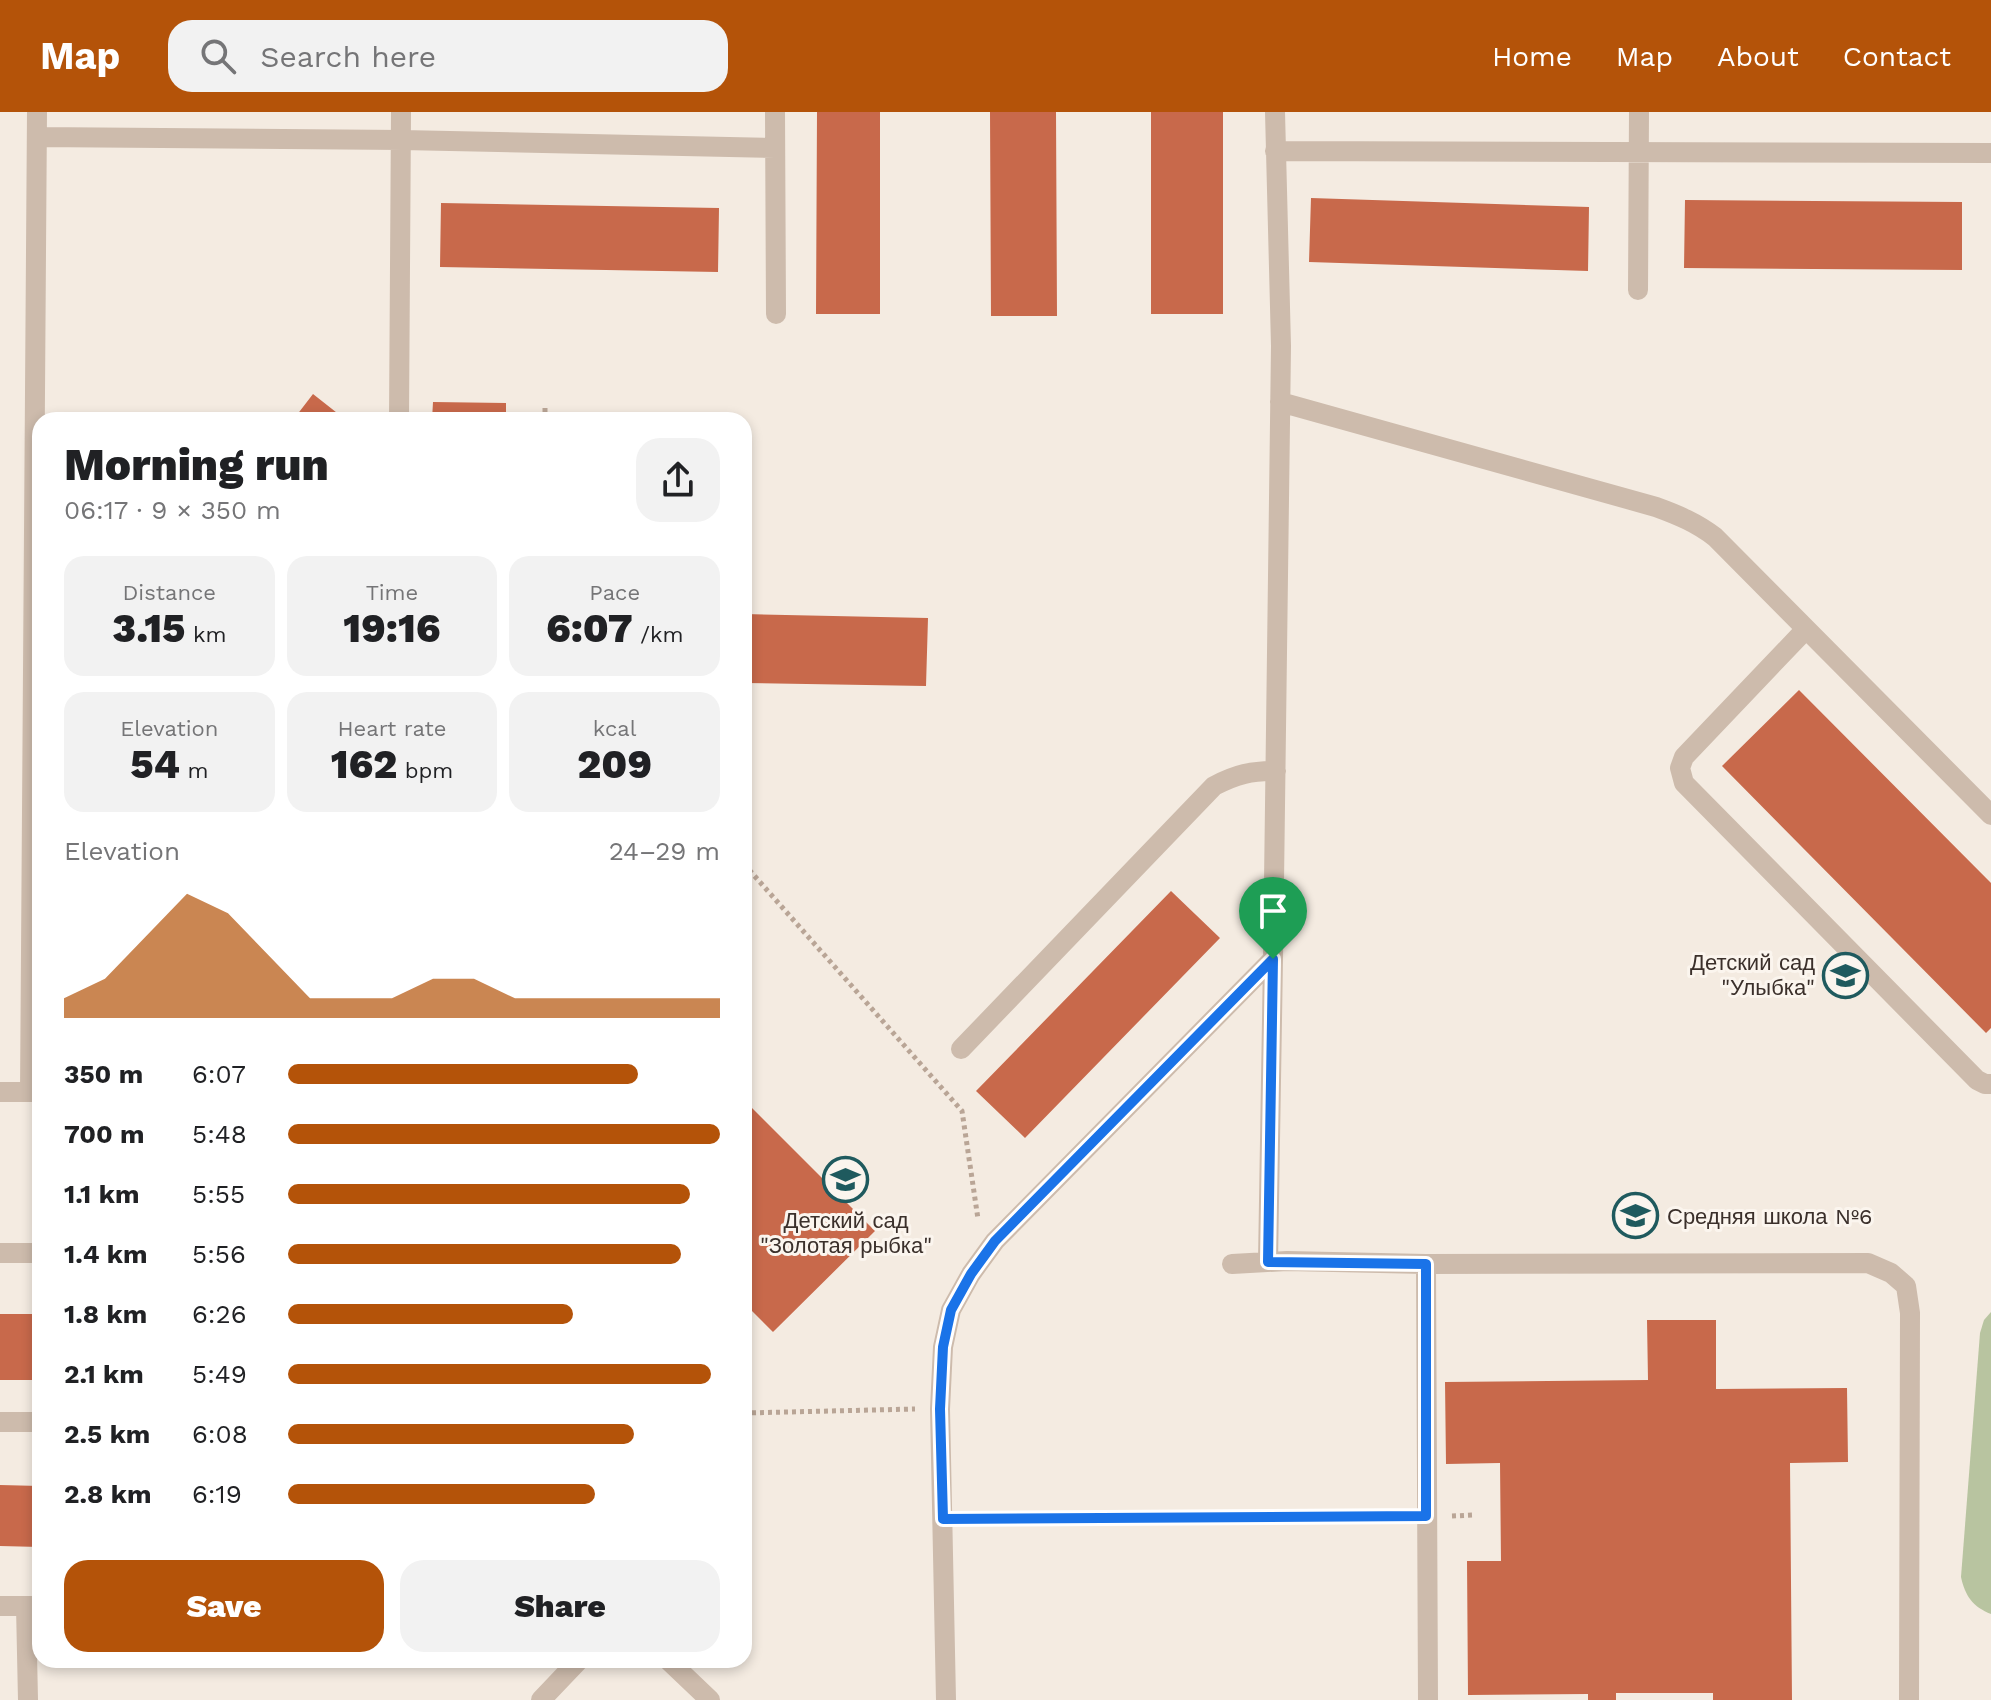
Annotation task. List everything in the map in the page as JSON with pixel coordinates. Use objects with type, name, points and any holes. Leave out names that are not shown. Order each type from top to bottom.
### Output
[{"type":"street","points":[[37,112],[37,412]]},
{"type":"street","points":[[399,412],[401,112]]},
{"type":"street","points":[[775,112],[776,314]]},
{"type":"street","points":[[1268,1262],[1281,346],[1275,112]]},
{"type":"street","points":[[1638,290],[1639,112]]},
{"type":"street","points":[[37,137],[402,140],[775,148]]},
{"type":"street","points":[[1275,151],[1991,153]]},
{"type":"street","points":[[1280,402],[1656,507],[1703,528],[1991,815]]},
{"type":"street","points":[[1806,629],[1684,757],[1680,768],[1684,783],[1977,1080],[1991,1084]]},
{"type":"street","points":[[961,1049],[1214,786],[1251,771],[1276,771]]},
{"type":"street","points":[[946,1700],[940,1409],[943,1347],[951,1310],[971,1274],[1006,1230],[1273,959]]},
{"type":"street","points":[[0,1092],[32,1092]]},
{"type":"street","points":[[0,1253],[32,1253]]},
{"type":"street","points":[[1232,1264],[1868,1263],[1891,1273],[1906,1286],[1910,1313],[1909,1700]]},
{"type":"street","points":[[1426,1264],[1428,1700]]},
{"type":"street","points":[[0,1422],[32,1422]]},
{"type":"street","points":[[0,1606],[32,1606]]},
{"type":"street","points":[[28,1700],[32,1625]]},
{"type":"street","points":[[541,1700],[571,1668]]},
{"type":"street","points":[[676,1668],[710,1700]]},
{"type":"path","points":[[752,873],[962,1111],[984,1256]]},
{"type":"path","points":[[752,1413],[940,1409]]},
{"type":"path","points":[[943,1519],[1474,1515]]},
{"type":"green space","points":[[1991,1312],[1991,1614],[1971,1600],[1961,1577],[1980,1333],[1984,1320]]},
{"type":"building","points":[[817,112],[880,112],[880,314],[816,314]]},
{"type":"building","points":[[990,112],[1056,112],[1057,316],[991,316]]},
{"type":"building","points":[[1151,112],[1223,112],[1223,314],[1151,314]]},
{"type":"building","points":[[1311,198],[1589,207],[1588,271],[1309,262]]},
{"type":"building","points":[[1685,200],[1962,202],[1962,270],[1684,268]]},
{"type":"building","points":[[441,203],[719,208],[718,272],[440,267]]},
{"type":"building","points":[[313,394],[336,412],[299,412]]},
{"type":"building","points":[[433,402],[506,403],[506,412],[432,412]]},
{"type":"building","points":[[752,614],[928,618],[926,686],[752,683]]},
{"type":"building","points":[[1799,690],[1991,883],[1991,1028],[1986,1033],[1722,766]]},
{"type":"building","points":[[1171,891],[1220,938],[1025,1138],[976,1091]]},
{"type":"building","points":[[752,1108],[875,1231],[773,1332],[752,1311]]},
{"type":"building","points":[[0,1314],[32,1314],[32,1380],[0,1380]]},
{"type":"building","points":[[1647,1320],[1716,1320],[1716,1389],[1847,1388],[1848,1462],[1790,1463],[1792,1700],[1713,1700],[1713,1693],[1616,1693],[1616,1700],[1588,1700],[1588,1694],[1468,1695],[1467,1561],[1501,1561],[1500,1463],[1446,1464],[1445,1382],[1648,1380]]},
{"type":"building","points":[[0,1485],[32,1486],[32,1547],[0,1546]]},
{"type":"place","name":"Детский сад \"Улыбка\"","points":[[1846,975]]},
{"type":"place","name":"Детский сад \"Золотая рыбка\"","points":[[846,1179]]},
{"type":"place","name":"Средняя школа №6","points":[[1636,1216]]},
{"type":"route","points":[[1273,959],[1268,1262],[1426,1264],[1426,1516],[943,1519],[940,1409],[943,1347],[951,1310],[971,1274],[995,1241],[1273,959]]}]
